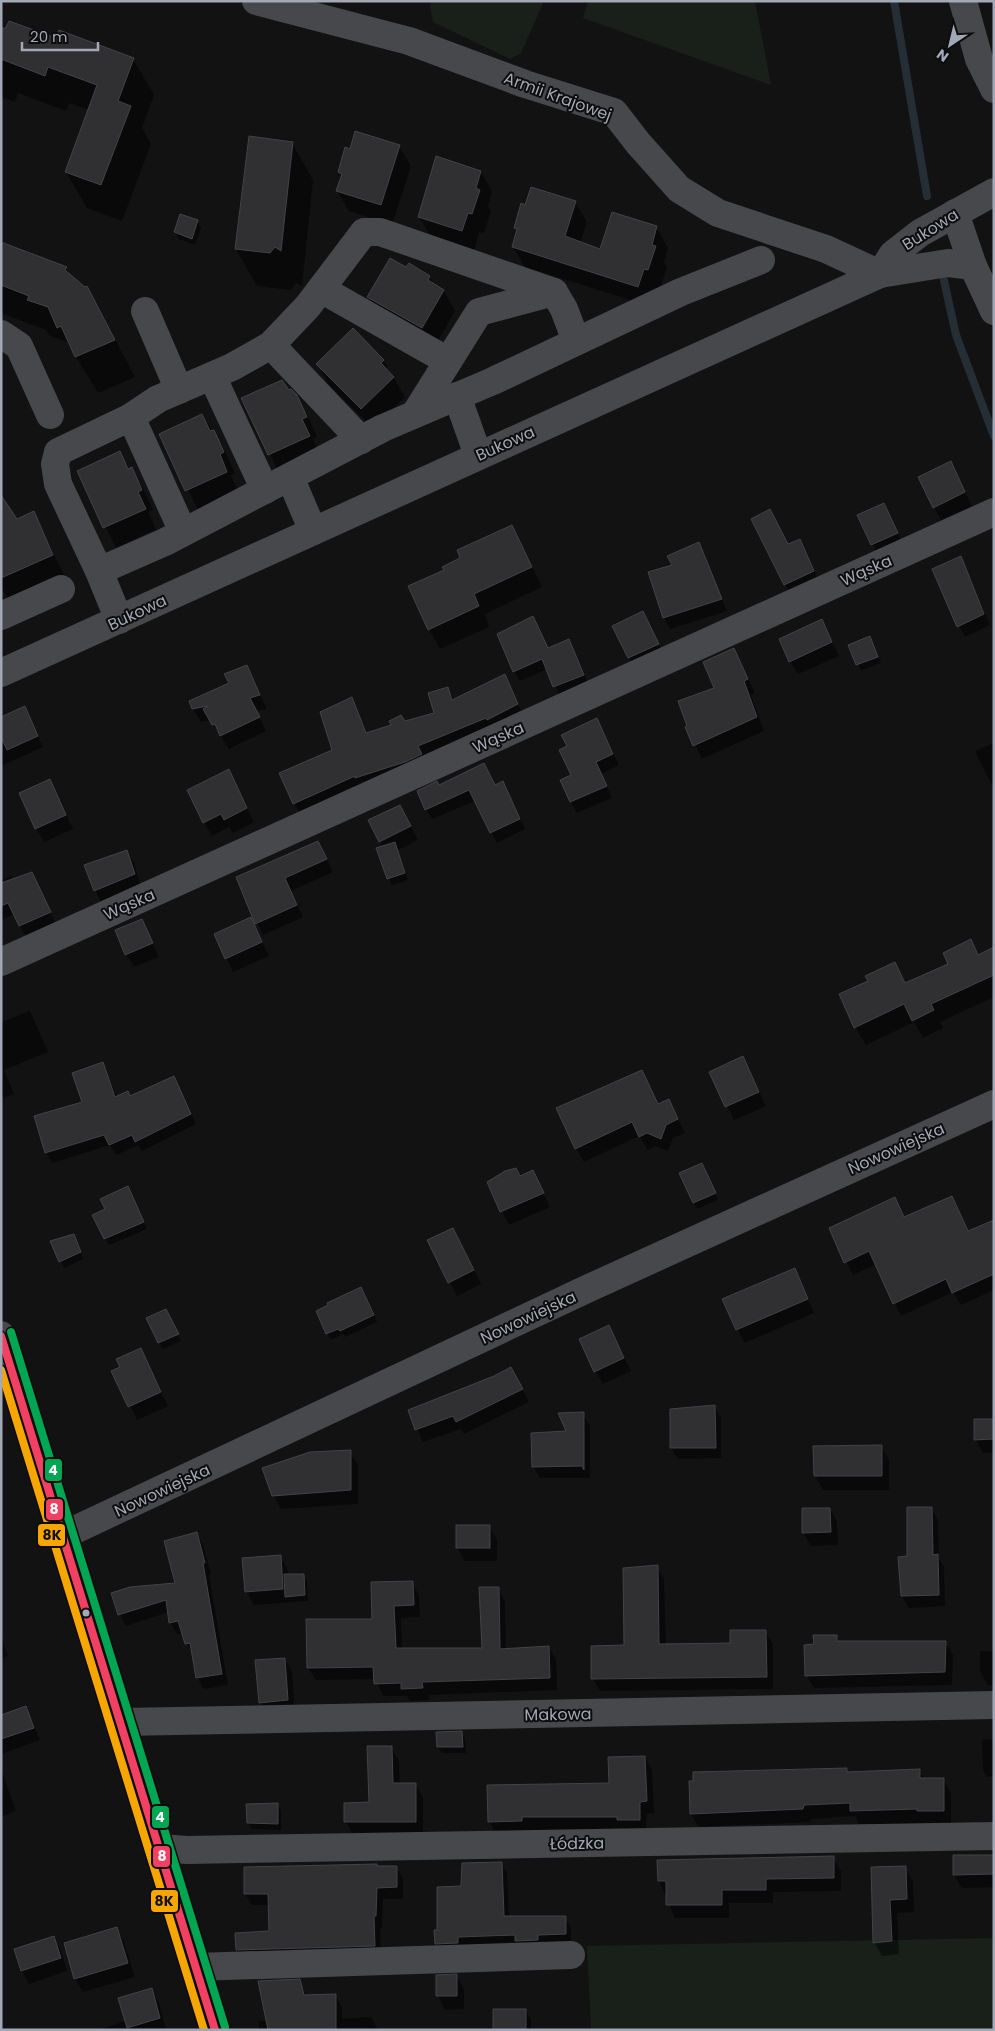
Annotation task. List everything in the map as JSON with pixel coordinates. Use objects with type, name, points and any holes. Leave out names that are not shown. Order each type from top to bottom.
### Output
[{"type":"street","name":"Armii Krajowej","points":[[256,1],[409,41],[525,84],[614,112],[638,143],[679,189],[718,214],[826,249],[880,274]]},
{"type":"street","points":[[963,1],[979,59],[994,89]]},
{"type":"street","name":"Bukowa","points":[[2,670],[119,620],[880,274],[892,254],[920,233],[994,192]]},
{"type":"street","points":[[955,213],[973,266],[994,311]]},
{"type":"street","points":[[119,620],[99,571],[58,484],[55,464],[58,452],[131,417],[158,400],[212,376],[271,345],[321,289],[364,232],[380,232],[554,292],[564,309],[576,341]]},
{"type":"street","points":[[99,571],[184,532],[415,414],[681,292],[761,260]]},
{"type":"street","points":[[880,274],[948,263],[973,266]]},
{"type":"street","points":[[321,289],[448,361]]},
{"type":"street","points":[[415,414],[479,312],[554,292]]},
{"type":"street","points":[[145,311],[179,390]]},
{"type":"street","points":[[1,334],[19,346],[50,414]]},
{"type":"street","points":[[271,345],[361,440]]},
{"type":"street","points":[[212,376],[265,490]]},
{"type":"street","points":[[457,396],[478,456]]},
{"type":"street","points":[[131,417],[184,532]]},
{"type":"street","points":[[290,478],[313,531]]},
{"type":"street","name":"Wąska","points":[[1,962],[994,512]]},
{"type":"street","points":[[1,616],[61,589]]},
{"type":"street","name":"Nowowiejska","points":[[64,1535],[589,1288],[994,1104]]},
{"type":"street","points":[[1,1335],[122,1722],[215,2030]]},
{"type":"street","name":"Makowa","points":[[122,1722],[994,1705]]},
{"type":"street","name":"Łódzka","points":[[160,1848],[187,1850],[994,1836]]},
{"type":"street","points":[[196,1967],[571,1955]]},
{"type":"shaded area","points":[[432,1],[544,1],[521,53],[510,59],[433,22],[430,6]]},
{"type":"shaded area","points":[[588,1],[755,1],[771,85],[583,18]]},
{"type":"shaded area","points":[[994,1938],[994,2030],[591,2030],[587,1946]]},
{"type":"building","points":[[9,21],[56,38],[59,30],[134,58],[118,101],[131,106],[101,185],[65,172],[97,85],[48,67],[45,76],[1,59],[1,27],[5,29]]},
{"type":"building","points":[[355,131],[400,145],[381,205],[336,191],[342,174],[338,172],[345,147],[350,149]]},
{"type":"building","points":[[249,136],[293,142],[281,251],[275,247],[270,253],[235,249]]},
{"type":"building","points":[[436,156],[481,171],[476,188],[480,190],[472,214],[468,213],[462,231],[418,217]]},
{"type":"building","points":[[531,187],[576,201],[565,236],[600,249],[612,212],[657,226],[652,245],[656,246],[648,270],[644,269],[638,287],[512,247],[517,229],[514,228],[521,203],[525,205]]},
{"type":"building","points":[[180,214],[198,220],[192,239],[174,232]]},
{"type":"building","points":[[1,242],[67,267],[65,270],[85,287],[87,286],[115,340],[75,357],[61,326],[57,328],[48,307],[27,300],[29,296],[1,285]]},
{"type":"building","points":[[390,258],[406,267],[409,263],[430,276],[428,280],[444,290],[422,328],[367,297]]},
{"type":"building","points":[[353,328],[384,360],[381,363],[394,377],[361,409],[316,364]]},
{"type":"building","points":[[282,380],[289,390],[291,389],[297,395],[307,417],[302,419],[310,436],[268,455],[241,398]]},
{"type":"building","points":[[202,414],[210,431],[214,430],[224,452],[220,454],[227,472],[185,491],[159,434]]},
{"type":"building","points":[[120,451],[128,469],[132,467],[142,490],[138,492],[146,509],[103,528],[77,471]]},
{"type":"building","points":[[951,461],[965,492],[933,508],[918,477]]},
{"type":"building","points":[[1,495],[17,519],[34,511],[53,555],[1,578]]},
{"type":"building","points":[[884,503],[898,533],[871,545],[857,515]]},
{"type":"building","points":[[770,509],[788,544],[800,539],[814,571],[784,585],[751,519]]},
{"type":"building","points":[[512,525],[532,567],[474,594],[479,606],[428,630],[408,586],[444,570],[442,567],[460,558],[457,550]]},
{"type":"building","points":[[699,542],[722,599],[663,618],[648,572],[672,565],[667,556]]},
{"type":"building","points":[[961,556],[984,614],[957,627],[932,569]]},
{"type":"building","points":[[643,611],[659,644],[628,658],[612,626]]},
{"type":"building","points":[[533,616],[548,648],[569,639],[584,675],[553,687],[542,659],[513,672],[497,634]]},
{"type":"building","points":[[822,619],[832,642],[789,662],[779,639]]},
{"type":"building","points":[[870,636],[878,657],[856,665],[848,645]]},
{"type":"building","points":[[734,648],[748,679],[744,681],[757,717],[693,746],[685,727],[687,726],[678,701],[714,688],[703,662]]},
{"type":"building","points":[[247,665],[260,695],[250,698],[260,717],[220,736],[215,724],[212,725],[203,709],[208,706],[192,709],[189,701],[229,683],[224,674]]},
{"type":"building","points":[[505,674],[518,704],[487,720],[486,718],[418,746],[422,754],[405,762],[355,778],[355,776],[293,804],[279,773],[332,750],[320,712],[352,697],[366,733],[391,725],[389,721],[401,715],[405,721],[434,713],[428,693],[448,687],[452,700]]},
{"type":"building","points":[[25,706],[38,736],[7,750],[1,737],[1,717]]},
{"type":"building","points":[[597,718],[613,754],[596,762],[607,786],[570,802],[560,780],[571,775],[559,750],[567,746],[561,735]]},
{"type":"building","points":[[484,763],[495,785],[503,781],[520,819],[490,833],[469,790],[425,810],[417,791],[437,781],[439,785]]},
{"type":"building","points":[[229,769],[247,808],[224,820],[221,814],[203,823],[187,790]]},
{"type":"building","points":[[50,779],[66,815],[35,829],[19,793]]},
{"type":"building","points":[[400,805],[411,826],[379,842],[368,820]]},
{"type":"building","points":[[318,841],[327,859],[285,878],[297,905],[255,924],[236,877]]},
{"type":"building","points":[[395,842],[405,873],[387,879],[376,848]]},
{"type":"building","points":[[127,850],[135,874],[94,891],[84,865]]},
{"type":"building","points":[[32,872],[51,912],[19,926],[8,903],[1,906],[1,883]]},
{"type":"building","points":[[251,917],[262,942],[225,959],[214,934]]},
{"type":"building","points":[[142,919],[153,943],[125,955],[115,930]]},
{"type":"building","points":[[971,939],[978,955],[994,947],[994,975],[931,1004],[934,1010],[912,1021],[904,1004],[854,1028],[839,994],[868,981],[865,976],[895,962],[905,983],[948,964],[943,953]]},
{"type":"building","points":[[743,1056],[759,1092],[725,1107],[709,1072]]},
{"type":"building","points":[[103,1062],[115,1097],[128,1091],[130,1096],[174,1076],[191,1114],[135,1142],[132,1135],[109,1145],[104,1135],[45,1153],[34,1116],[82,1102],[72,1073]]},
{"type":"building","points":[[642,1070],[658,1104],[669,1099],[678,1119],[666,1125],[661,1139],[647,1133],[639,1137],[632,1122],[575,1149],[556,1108]]},
{"type":"building","points":[[702,1163],[716,1193],[693,1203],[679,1173]]},
{"type":"building","points":[[516,1168],[520,1176],[533,1170],[544,1193],[500,1212],[487,1182],[505,1171]]},
{"type":"building","points":[[128,1186],[144,1222],[104,1239],[92,1215],[105,1209],[100,1199]]},
{"type":"building","points":[[952,1196],[968,1231],[994,1220],[994,1274],[952,1293],[946,1279],[893,1304],[869,1251],[844,1263],[829,1228],[895,1197],[904,1217]]},
{"type":"building","points":[[453,1228],[474,1270],[448,1283],[427,1240]]},
{"type":"building","points":[[74,1234],[81,1252],[59,1262],[50,1241]]},
{"type":"building","points":[[795,1268],[808,1299],[736,1330],[722,1299]]},
{"type":"building","points":[[361,1287],[374,1315],[340,1331],[338,1329],[326,1334],[316,1311],[328,1305],[327,1303]]},
{"type":"building","points":[[166,1309],[179,1334],[158,1343],[146,1318]]},
{"type":"building","points":[[609,1325],[624,1358],[594,1372],[579,1339]]},
{"type":"building","points":[[141,1348],[161,1392],[128,1407],[111,1371],[120,1367],[116,1359]]},
{"type":"building","points":[[511,1367],[523,1389],[456,1422],[453,1416],[415,1430],[408,1410],[494,1376]]},
{"type":"building","points":[[715,1405],[716,1448],[670,1448],[670,1409]]},
{"type":"building","points":[[584,1412],[584,1470],[582,1466],[532,1467],[531,1433],[566,1431],[558,1413]]},
{"type":"building","points":[[974,1419],[994,1419],[994,1439],[974,1440]]},
{"type":"building","points":[[882,1445],[882,1476],[814,1476],[813,1446]]},
{"type":"building","points":[[351,1450],[351,1490],[272,1496],[262,1468],[310,1452]]},
{"type":"building","points":[[907,1507],[932,1507],[933,1555],[938,1554],[939,1595],[901,1596],[898,1557],[907,1556]]},
{"type":"building","points":[[802,1508],[830,1508],[831,1532],[802,1533]]},
{"type":"building","points":[[456,1525],[490,1525],[490,1548],[456,1548]]},
{"type":"building","points":[[197,1532],[205,1563],[203,1563],[222,1674],[196,1678],[190,1643],[185,1644],[178,1621],[169,1623],[166,1600],[118,1615],[111,1593],[130,1587],[175,1583],[164,1541]]},
{"type":"building","points":[[281,1555],[283,1589],[245,1592],[242,1558]]},
{"type":"building","points":[[658,1565],[659,1644],[730,1643],[730,1630],[766,1630],[767,1677],[591,1679],[591,1646],[624,1645],[623,1568]]},
{"type":"building","points":[[284,1574],[304,1574],[305,1595],[285,1597]]},
{"type":"building","points":[[413,1581],[414,1605],[394,1606],[396,1648],[482,1648],[479,1587],[499,1587],[500,1649],[549,1646],[550,1678],[422,1682],[423,1688],[401,1689],[401,1683],[374,1684],[373,1667],[307,1668],[306,1619],[372,1619],[371,1582]]},
{"type":"building","points":[[813,1635],[837,1635],[837,1641],[946,1641],[945,1672],[805,1676],[804,1645],[814,1644]]},
{"type":"building","points":[[285,1658],[288,1700],[259,1703],[255,1660]]},
{"type":"building","points":[[26,1706],[34,1728],[1,1739],[1,1715]]},
{"type":"building","points":[[462,1731],[463,1747],[437,1747],[436,1732]]},
{"type":"building","points":[[367,1746],[392,1746],[393,1783],[416,1783],[416,1822],[344,1822],[344,1803],[369,1802]]},
{"type":"building","points":[[645,1756],[647,1801],[640,1802],[640,1820],[617,1820],[617,1817],[522,1817],[522,1821],[488,1822],[487,1785],[609,1783],[608,1757]]},
{"type":"building","points":[[847,1768],[847,1772],[920,1769],[920,1778],[944,1778],[944,1811],[917,1811],[917,1809],[850,1811],[850,1803],[804,1805],[803,1809],[690,1814],[689,1781],[693,1781],[693,1772]]},
{"type":"building","points":[[278,1803],[278,1824],[247,1823],[246,1804]]},
{"type":"building","points":[[953,1855],[994,1855],[994,1874],[953,1875]]},
{"type":"building","points":[[834,1856],[834,1878],[766,1879],[766,1890],[722,1890],[722,1905],[666,1905],[666,1881],[658,1881],[657,1860]]},
{"type":"building","points":[[502,1862],[504,1916],[566,1916],[566,1934],[538,1935],[538,1940],[515,1941],[515,1935],[458,1937],[458,1943],[435,1944],[434,1930],[437,1930],[437,1887],[461,1886],[462,1863]]},
{"type":"building","points":[[377,1864],[377,1866],[397,1866],[397,1887],[377,1888],[376,1916],[374,1916],[375,1946],[236,1950],[235,1933],[269,1931],[268,1894],[244,1894],[244,1867]]},
{"type":"building","points":[[906,1866],[907,1899],[890,1900],[892,1941],[873,1943],[871,1867]]},
{"type":"building","points":[[117,1927],[128,1963],[74,1979],[64,1943]]},
{"type":"building","points":[[54,1936],[61,1958],[21,1971],[14,1949]]},
{"type":"building","points":[[457,1974],[457,1996],[436,1996],[436,1975]]},
{"type":"building","points":[[300,1979],[304,1995],[336,1994],[336,2030],[268,2030],[258,1981]]},
{"type":"building","points":[[152,1988],[160,2018],[127,2028],[118,1998]]},
{"type":"building","points":[[493,2009],[526,2009],[526,2030],[493,2030]]},
{"type":"waterway","points":[[894,1],[927,196]]},
{"type":"waterway","points":[[943,276],[956,335],[994,436]]},
{"type":"transit line","name":"4","points":[[11,1332],[225,2027]]},
{"type":"transit line","name":"8","points":[[1,1336],[215,2030]]},
{"type":"transit line","name":"8K","points":[[1,1370],[204,2030]]}]
